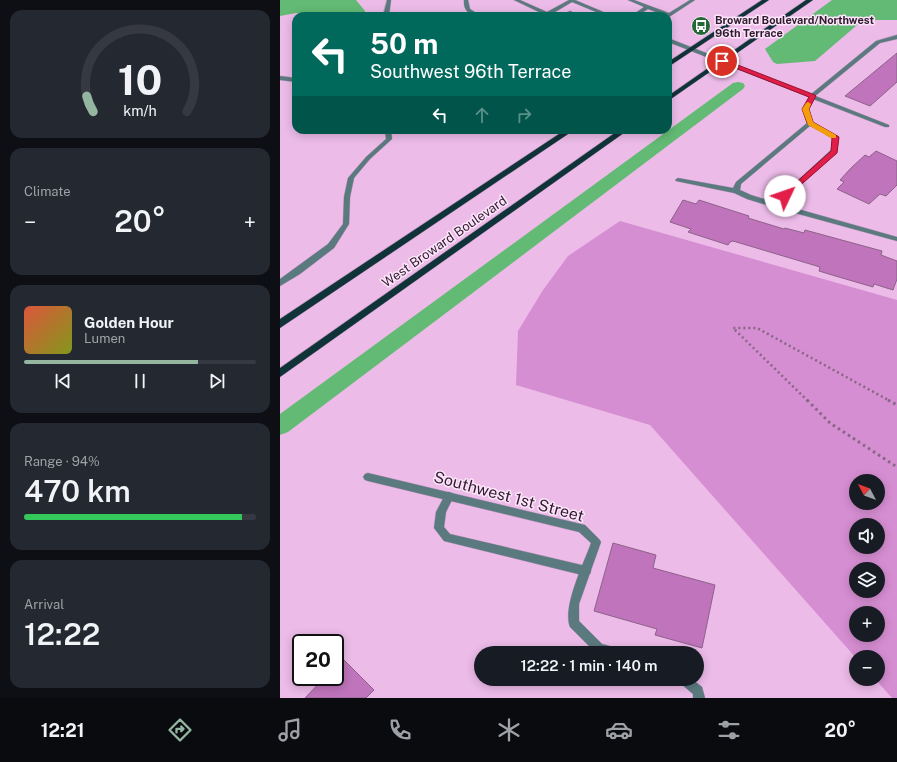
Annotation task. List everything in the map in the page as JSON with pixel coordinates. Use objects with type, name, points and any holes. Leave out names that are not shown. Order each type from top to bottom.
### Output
[{"type":"main road","points":[[672,62],[766,0]]},
{"type":"main road","points":[[672,96],[810,0]]},
{"type":"main road","name":"West Broward Boulevard","points":[[280,324],[564,134]]},
{"type":"main road","name":"West Broward Boulevard","points":[[280,373],[618,134]]},
{"type":"street","points":[[387,12],[389,0]]},
{"type":"street","points":[[466,0],[466,6],[469,12]]},
{"type":"street","points":[[516,0],[539,12]]},
{"type":"street","points":[[550,12],[572,0],[600,12]]},
{"type":"street","points":[[630,0],[661,12]]},
{"type":"street","points":[[672,13],[693,0]]},
{"type":"street","points":[[640,12],[648,7]]},
{"type":"street","points":[[775,204],[834,151],[836,137],[810,123],[806,109],[812,96],[878,42],[897,37]]},
{"type":"street","points":[[672,42],[887,126]]},
{"type":"street","points":[[280,78],[292,80]]},
{"type":"street","points":[[736,191],[738,183],[810,123]]},
{"type":"street","points":[[280,283],[331,246],[346,224],[347,197],[351,178],[368,158],[389,139],[388,134]]},
{"type":"street","points":[[678,180],[736,191],[749,197],[897,239]]},
{"type":"street","name":"Southwest 1st Street","points":[[368,477],[582,528],[596,542],[574,604],[574,623],[597,646]]},
{"type":"street","points":[[449,496],[441,512],[439,528],[446,538],[586,571]]},
{"type":"street","points":[[690,686],[698,695]]},
{"type":"path","points":[[897,404],[757,328],[733,328],[830,423],[897,467]]},
{"type":"shaded area","points":[[280,0],[356,0],[365,11],[292,12],[292,14],[280,16]]},
{"type":"shaded area","points":[[832,0],[897,0],[897,20],[863,20],[815,61],[777,64],[773,62],[765,49]]},
{"type":"shaded area","points":[[620,221],[897,300],[897,698],[892,698],[881,686],[885,686],[885,650],[849,650],[650,425],[516,385],[518,331],[543,290],[568,256]]},
{"type":"building","points":[[897,53],[897,82],[870,106],[845,96]]},
{"type":"building","points":[[876,151],[897,161],[897,185],[886,196],[880,194],[869,204],[837,189],[844,182],[840,180],[850,169],[865,155],[869,157]]},
{"type":"building","points":[[683,200],[696,204],[699,200],[749,216],[748,218],[784,229],[804,233],[805,230],[882,251],[881,255],[897,261],[897,279],[893,290],[874,284],[873,287],[832,275],[819,271],[820,267],[733,241],[728,245],[688,232],[691,229],[670,222]]},
{"type":"building","points":[[613,543],[656,555],[653,568],[715,585],[702,646],[695,646],[655,635],[657,629],[594,611]]},
{"type":"building","points":[[344,660],[374,690],[366,698],[305,698],[316,686],[344,686]]},
{"type":"waterway","points":[[280,426],[738,86]]},
{"type":"slow traffic","points":[[808,104],[806,109],[810,123],[834,136]]},
{"type":"place","name":"Broward Boulevard/Northwest 96th Terrace","points":[[701,26]]},
{"type":"route","points":[[722,61],[812,96],[806,109],[810,123],[836,137],[834,151],[785,196]]}]
